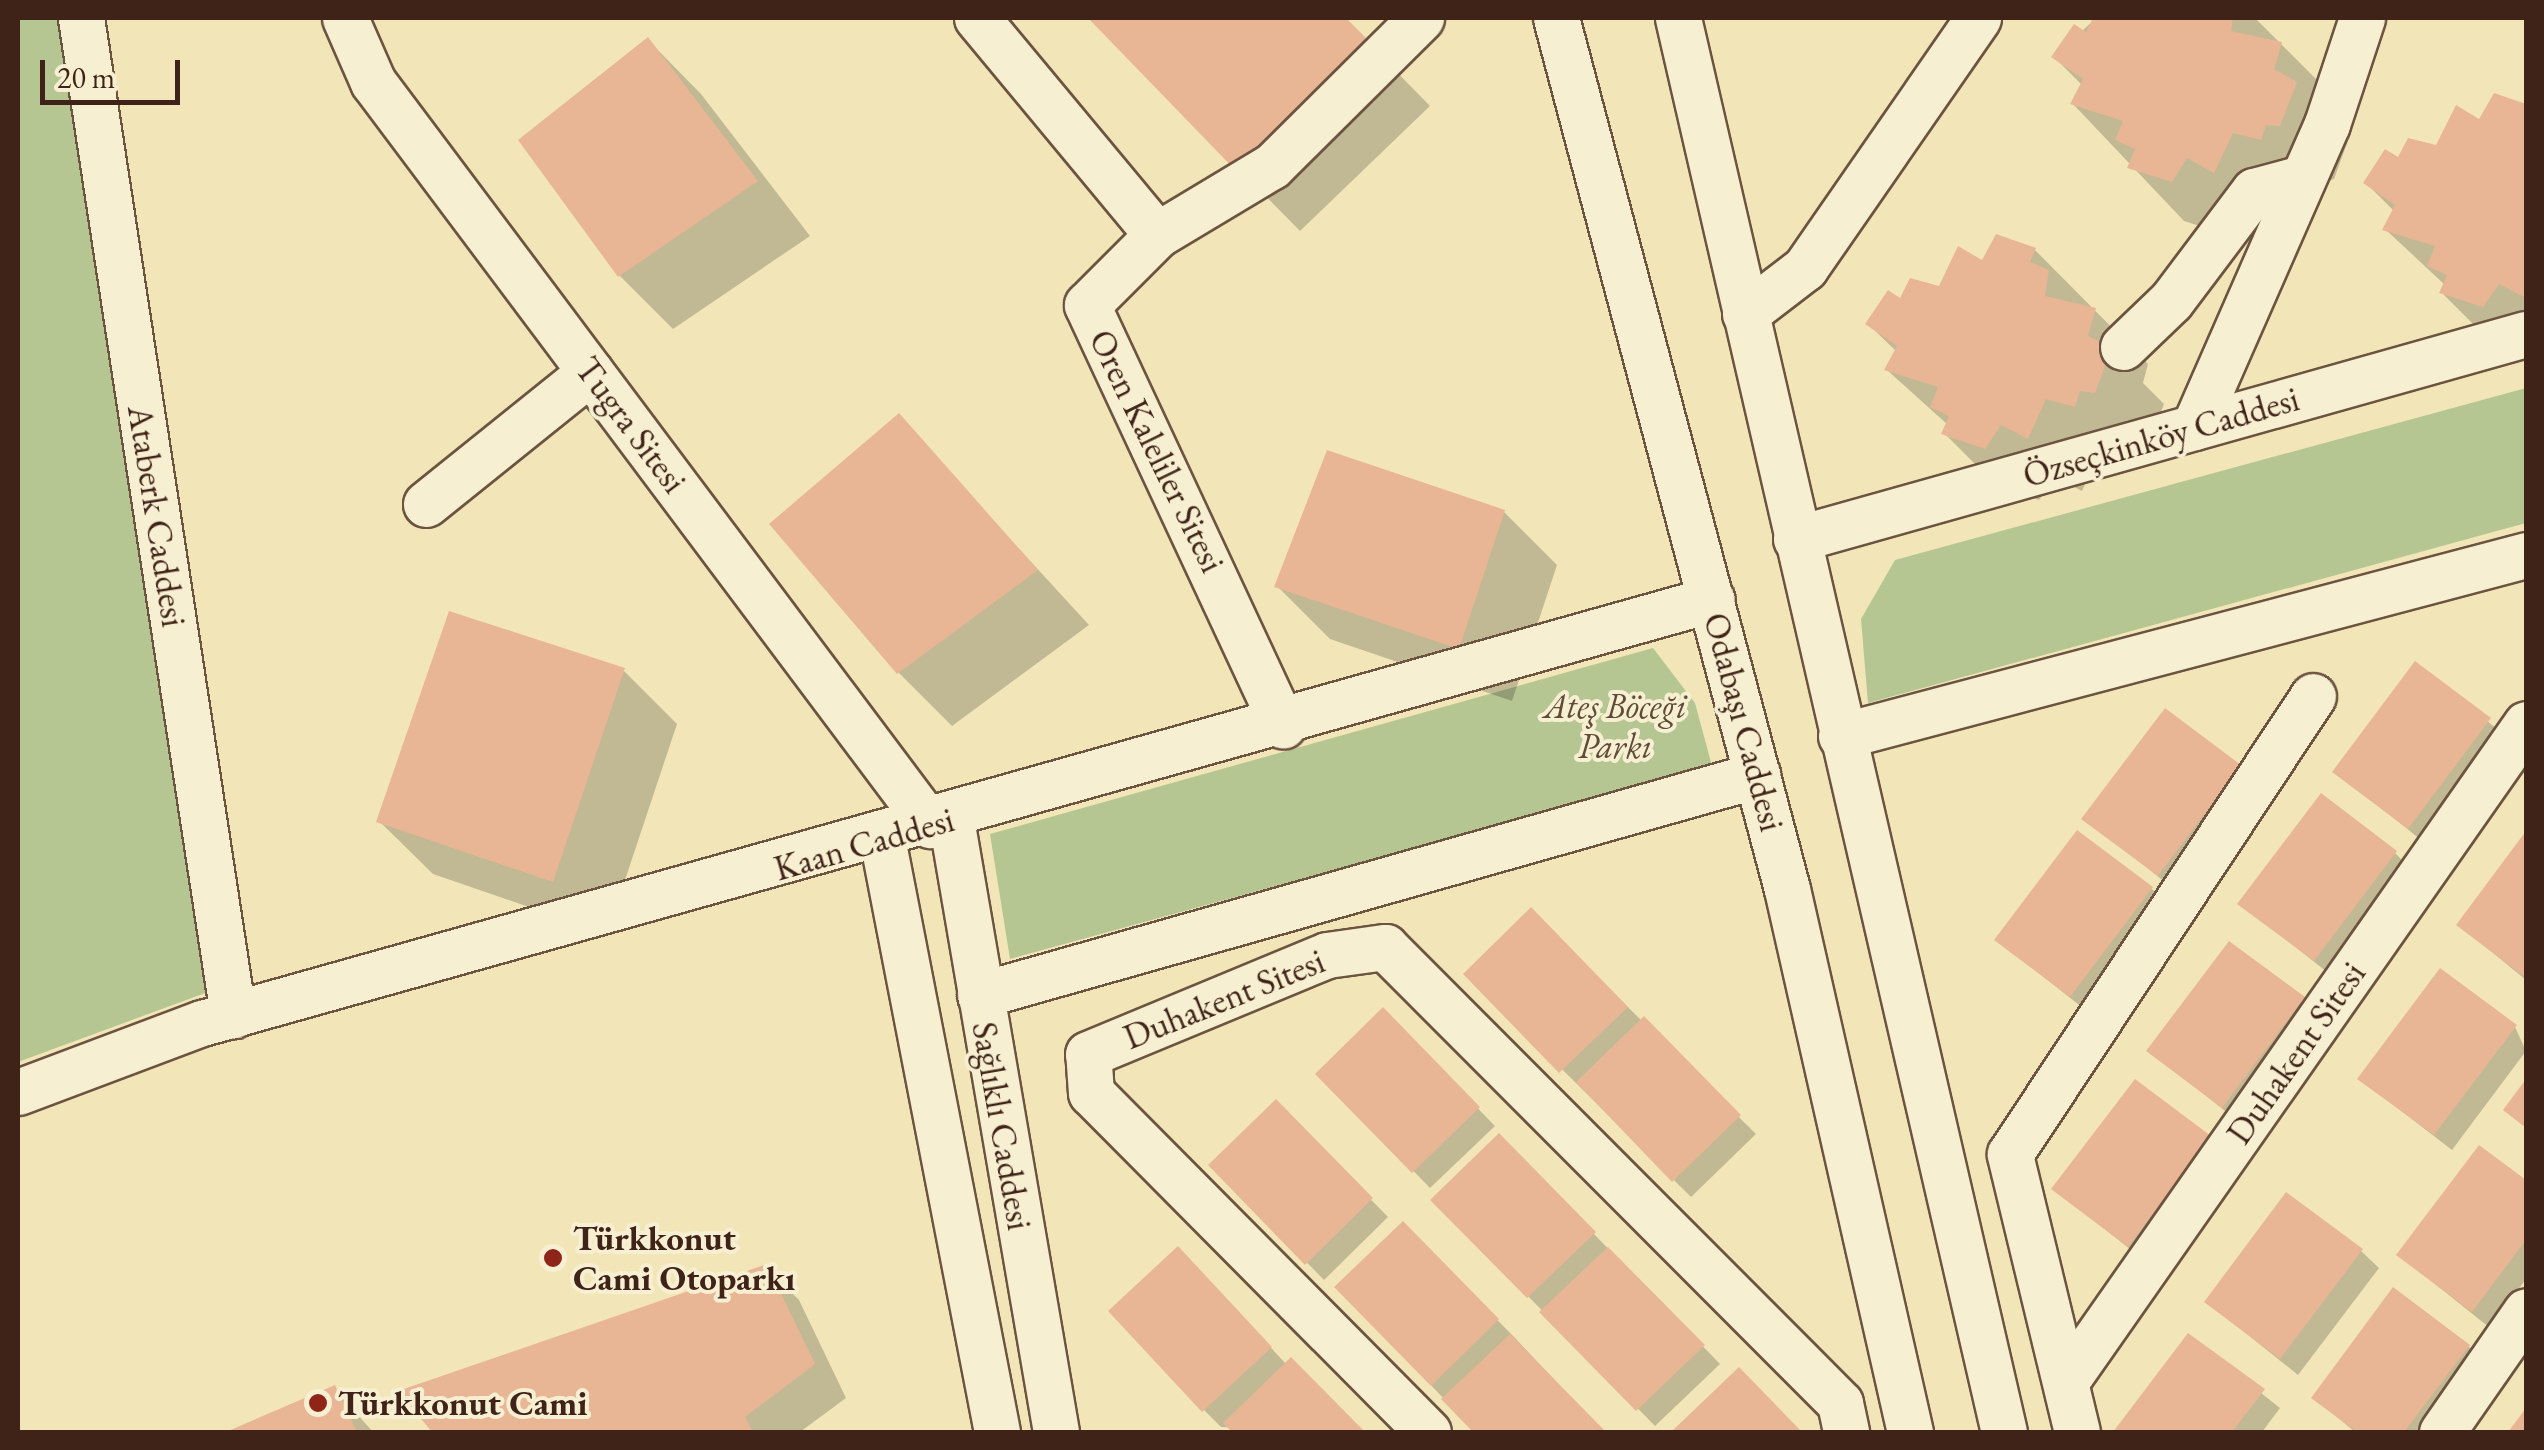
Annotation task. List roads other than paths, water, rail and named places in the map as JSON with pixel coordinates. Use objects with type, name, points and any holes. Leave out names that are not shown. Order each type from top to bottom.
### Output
[{"type":"street","name":"Ataberk Caddesi","points":[[81,18],[233,1015]]},
{"type":"street","name":"Tugra Sitesi","points":[[346,18],[373,82],[590,372],[941,822]]},
{"type":"street","points":[[977,18],[1157,235],[1272,166],[1421,18]]},
{"type":"street","name":"Odabaşı Caddesi","points":[[1556,18],[1758,775],[1910,1432]]},
{"type":"street","points":[[1678,18],[2004,1432]]},
{"type":"street","points":[[1746,314],[1805,268],[1978,18]]},
{"type":"street","points":[[2194,428],[2237,318],[2302,178],[2362,18]]},
{"type":"street","points":[[2122,347],[2171,301],[2254,191],[2302,178]]},
{"type":"street","name":"Oren Kaleliler Sitesi","points":[[1157,235],[1087,305],[1283,726]]},
{"type":"street","name":"Özseçkinköy Caddesi","points":[[1796,539],[2526,334]]},
{"type":"street","points":[[426,504],[590,372]]},
{"type":"street","points":[[1841,736],[2526,555]]},
{"type":"street","name":"Kaan Caddesi","points":[[18,1092],[233,1015],[1283,726],[1712,599]]},
{"type":"street","points":[[2077,1432],[2010,1154],[2313,696]]},
{"type":"street","name":"Duhakent Sitesi","points":[[2066,1382],[2526,724]]},
{"type":"street","points":[[980,995],[1758,775]]},
{"type":"street","name":"Sağlıklı Caddesi","points":[[941,822],[980,995],[1056,1432]]},
{"type":"street","name":"Sağlıklı Caddesi","points":[[882,838],[998,1432]]},
{"type":"street","name":"Duhakent Sitesi","points":[[1428,1432],[1091,1093],[1088,1054],[1326,955],[1384,947],[1840,1403],[1846,1432]]},
{"type":"street","points":[[2442,1432],[2526,1310]]},
{"type":"place","name":"Türkkonut Cami Otoparkı","points":[[553,1258]]},
{"type":"place","name":"Türkkonut Cami","points":[[318,1403]]},
{"type":"park label","name":"Ateş Böceği Parkı","points":[[1615,726]]}]
